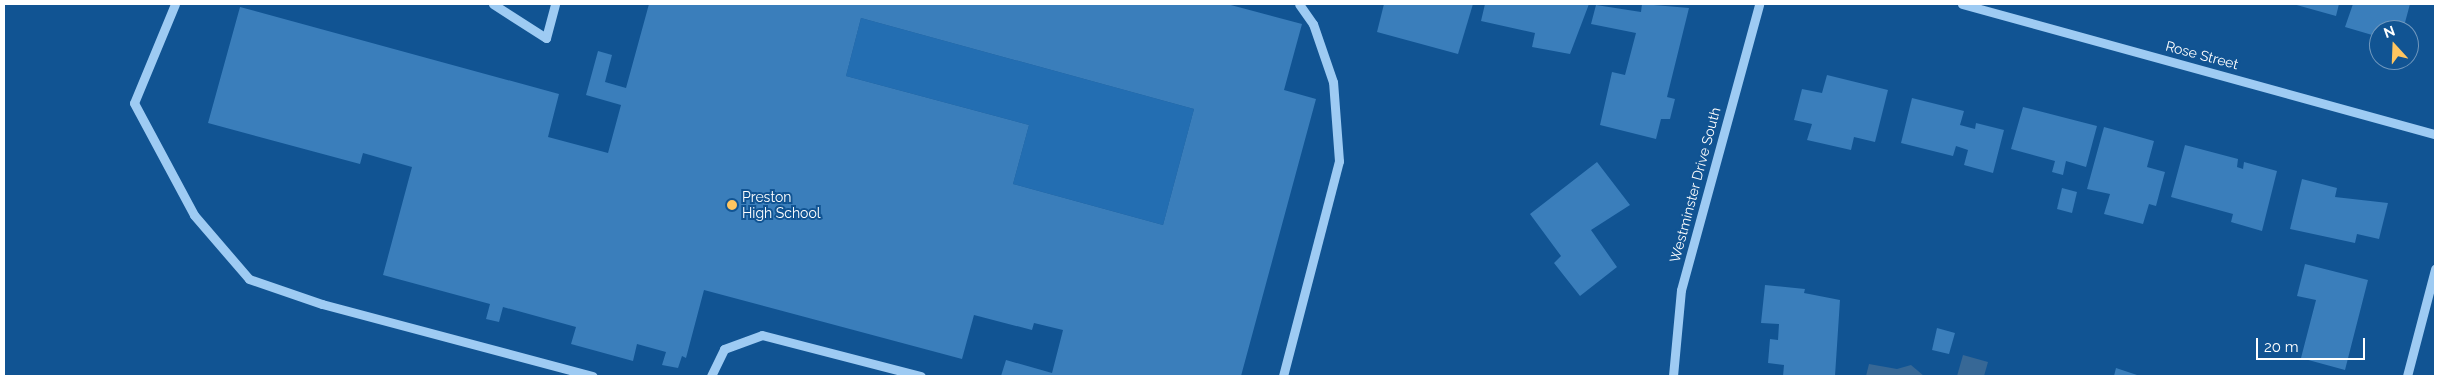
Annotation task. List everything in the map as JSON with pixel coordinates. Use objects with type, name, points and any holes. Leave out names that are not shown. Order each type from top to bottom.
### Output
[{"type":"street","points":[[175,4],[134,103],[194,215],[249,279],[322,304],[593,376]]},
{"type":"street","points":[[493,4],[546,38],[555,4]]},
{"type":"street","points":[[1283,376],[1339,161],[1333,82],[1313,24],[1299,4]]},
{"type":"street","name":"Westminster Drive South","points":[[1673,376],[1680,290],[1758,4]]},
{"type":"street","name":"Rose Street","points":[[1962,4],[2435,134]]},
{"type":"street","points":[[2406,376],[2435,269]]},
{"type":"street","points":[[711,376],[724,349],[762,335],[920,376]]},
{"type":"shaded area","points":[[861,18],[1194,109],[1163,225],[1013,184],[1029,125],[846,76]]},
{"type":"shaded area","points":[[1963,355],[1988,362],[1984,376],[1957,376]]},
{"type":"shaded area","points":[[1869,364],[1897,369],[1911,365],[1924,376],[1866,376]]},
{"type":"building","points":[[649,4],[1227,4],[1302,24],[1284,90],[1316,99],[1241,376],[1001,376],[1006,360],[1052,373],[1063,330],[1034,323],[1032,330],[974,315],[962,359],[704,290],[686,358],[682,356],[678,368],[662,365],[666,352],[637,344],[633,361],[571,344],[576,327],[503,307],[499,322],[486,319],[490,304],[383,275],[412,167],[363,153],[360,164],[208,123],[240,7],[559,94],[548,137],[608,153],[621,105],[586,95],[598,51],[612,55],[605,82],[626,88]],"holes":[[[861,18],[1194,109],[1163,225],[1013,184],[1029,125],[846,76]]]},
{"type":"building","points":[[1384,4],[1473,4],[1458,54],[1377,32]]},
{"type":"building","points":[[1485,4],[1589,4],[1570,54],[1532,47],[1535,33],[1481,21]]},
{"type":"building","points":[[1642,4],[1689,8],[1667,97],[1675,99],[1670,119],[1661,119],[1656,139],[1600,125],[1612,72],[1625,75],[1636,33],[1591,24],[1596,5],[1641,12]]},
{"type":"building","points":[[2293,4],[2339,4],[2336,16]]},
{"type":"building","points":[[2353,4],[2410,4],[2406,20],[2369,20],[2369,34],[2345,27]]},
{"type":"building","points":[[1827,75],[1888,90],[1875,142],[1854,137],[1851,150],[1807,140],[1812,124],[1794,120],[1802,89],[1822,93]]},
{"type":"building","points":[[1912,98],[1964,111],[1960,125],[1975,129],[1976,123],[2004,130],[1993,173],[1964,165],[1968,150],[1956,146],[1953,156],[1901,143]]},
{"type":"building","points":[[2023,107],[2097,126],[2086,167],[2066,161],[2063,175],[2052,172],[2055,161],[2011,149]]},
{"type":"building","points":[[2104,127],[2154,141],[2147,167],[2165,172],[2156,206],[2149,204],[2143,224],[2104,214],[2110,194],[2087,189]]},
{"type":"building","points":[[2185,145],[2238,159],[2237,167],[2243,169],[2244,162],[2277,171],[2262,231],[2231,222],[2233,214],[2171,197]]},
{"type":"building","points":[[1597,162],[1630,205],[1591,230],[1617,267],[1580,296],[1554,263],[1561,256],[1530,214]]},
{"type":"building","points":[[2302,179],[2337,188],[2335,197],[2388,203],[2379,239],[2357,234],[2355,243],[2290,229]]},
{"type":"building","points":[[2062,188],[2077,192],[2072,213],[2057,209]]},
{"type":"building","points":[[2305,264],[2368,280],[2345,370],[2301,358],[2316,300],[2297,296]]},
{"type":"building","points":[[1765,285],[1805,289],[1804,293],[1840,300],[1835,376],[1783,376],[1784,365],[1768,363],[1770,339],[1778,340],[1779,324],[1761,323]]},
{"type":"building","points":[[1937,328],[1955,333],[1949,354],[1932,350]]},
{"type":"building","points":[[2116,368],[2140,376],[2114,376]]},
{"type":"place","name":"Preston High School","points":[[732,205]]}]
